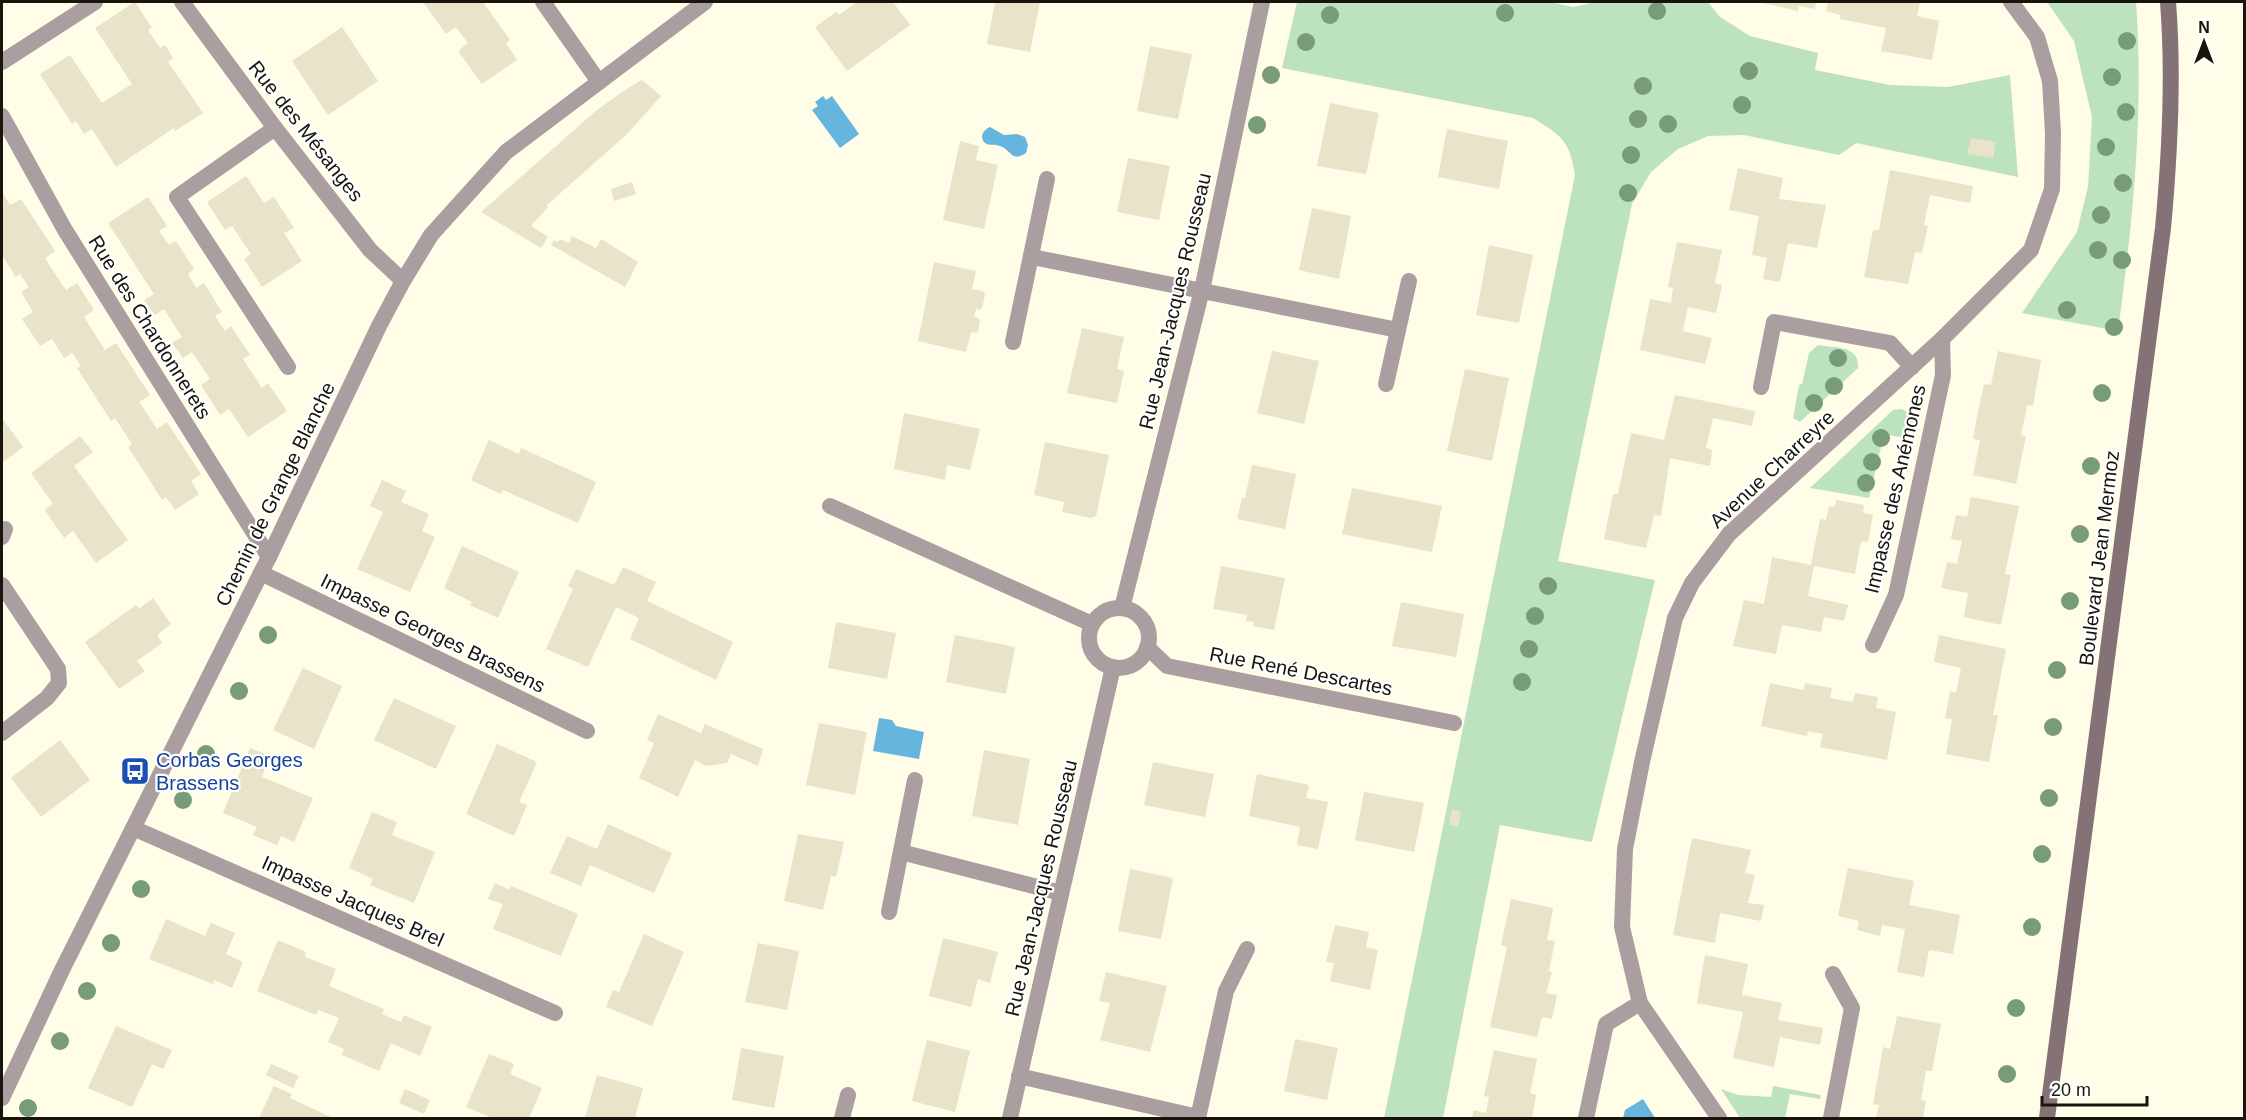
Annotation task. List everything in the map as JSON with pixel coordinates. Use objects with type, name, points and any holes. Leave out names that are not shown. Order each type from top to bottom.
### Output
[{"type":"main road","name":"Boulevard Jean Mermoz","points":[[2048,1119],[2163,228],[2170,131],[2171,72],[2168,2]]},
{"type":"street","points":[[2,62],[95,2]]},
{"type":"street","name":"Rue des Mésanges","points":[[182,2],[275,128],[370,250],[403,281]]},
{"type":"street","points":[[543,2],[599,82]]},
{"type":"street","name":"Chemin de Grange Blanche","points":[[2,1098],[62,970],[269,557],[368,348],[403,281],[432,235],[506,152],[705,2]]},
{"type":"street","name":"Avenue Charreyre","points":[[1719,1119],[1640,1004],[1622,927],[1625,849],[1675,618],[1692,583],[1729,534],[1942,339],[2031,250],[2052,189],[2054,133],[2050,81],[2037,37],[2011,2]]},
{"type":"street","name":"Rue Jean-Jacques Rousseau","points":[[1122,608],[1202,290],[1256,3]]},
{"type":"street","name":"Rue des Chardonnerets","points":[[2,116],[65,230],[269,557]]},
{"type":"street","points":[[275,128],[177,197],[288,367]]},
{"type":"street","points":[[1012,342],[1047,179]]},
{"type":"street","points":[[1032,256],[1398,330]]},
{"type":"street","points":[[1386,384],[1409,281]]},
{"type":"street","points":[[1761,387],[1774,322],[1890,343],[1912,367]]},
{"type":"street","name":"Impasse des Anémones","points":[[1872,645],[1896,595],[1943,375],[1942,339]]},
{"type":"street","points":[[830,506],[1092,624]]},
{"type":"street","name":"Impasse Georges Brassens","points":[[261,573],[587,731]]},
{"type":"street","points":[[2,585],[58,669],[59,683],[47,698],[2,733]]},
{"type":"street","points":[[1122,608],[1131,610],[1144,622],[1148,630],[1147,647],[1143,656],[1130,666],[1113,667],[1104,664],[1091,650],[1089,642],[1092,624],[1105,611],[1122,608]]},
{"type":"street","name":"Rue René Descartes","points":[[1147,647],[1167,666],[1454,723]]},
{"type":"street","name":"Rue Jean-Jacques Rousseau","points":[[1010,1119],[1113,667]]},
{"type":"street","points":[[889,912],[915,780]]},
{"type":"street","name":"Impasse Jacques Brel","points":[[134,828],[555,1013]]},
{"type":"street","points":[[901,852],[1061,893]]},
{"type":"street","points":[[1019,1076],[1198,1118],[1226,991],[1247,949]]},
{"type":"street","points":[[1831,1119],[1852,1008],[1833,974]]},
{"type":"street","points":[[1586,1119],[1606,1024],[1640,1004]]},
{"type":"street","points":[[842,1119],[848,1095]]},
{"type":"green space","points":[[1297,2],[1549,2],[1573,7],[1596,2],[1708,2],[1720,17],[1750,36],[1818,53],[1815,70],[1890,85],[1948,87],[2010,75],[2018,177],[1856,143],[1839,155],[1744,135],[1708,136],[1678,149],[1651,172],[1632,204],[1558,561],[1655,580],[1592,842],[1500,825],[1443,1118],[1384,1118],[1575,175],[1570,154],[1563,140],[1533,118],[1282,68]]},
{"type":"green space","points":[[2047,2],[2136,2],[2139,84],[2136,166],[2118,331],[2022,313],[2077,232],[2088,186],[2092,117],[2074,41]]},
{"type":"green space","points":[[1818,345],[1851,351],[1858,361],[1858,368],[1800,422],[1793,418],[1799,385],[1802,384],[1809,353]]},
{"type":"green space","points":[[1901,409],[1912,417],[1913,429],[1900,437],[1884,434],[1869,498],[1810,488],[1893,410]]},
{"type":"green space","points":[[1773,1086],[1821,1095],[1820,1099],[1790,1094],[1785,1118],[1740,1118],[1721,1089],[1738,1095],[1771,1097]]},
{"type":"water","points":[[823,96],[826,100],[832,96],[859,134],[840,148],[812,110],[818,106],[815,102]]},
{"type":"water","points":[[990,127],[1004,135],[1017,134],[1025,137],[1028,145],[1026,153],[1017,157],[1000,146],[985,143],[982,138],[983,134]]},
{"type":"water","points":[[879,718],[892,720],[896,726],[924,732],[919,759],[873,751]]},
{"type":"water","points":[[1643,1099],[1655,1118],[1623,1118],[1625,1110]]},
{"type":"building","points":[[135,2],[152,28],[148,30],[160,48],[165,45],[173,58],[168,62],[203,113],[175,131],[174,128],[116,167],[92,129],[84,134],[76,121],[72,124],[40,74],[70,55],[102,103],[132,84],[95,28]]},
{"type":"building","points":[[423,2],[483,2],[510,40],[506,43],[517,60],[482,84],[458,51],[468,43],[456,27],[446,34]]},
{"type":"building","points":[[857,2],[893,2],[910,25],[847,71],[815,27],[836,12],[839,15]]},
{"type":"building","points":[[995,2],[1040,2],[1030,52],[987,44]]},
{"type":"building","points":[[1759,2],[1816,2],[1815,9],[1799,6],[1798,11]]},
{"type":"building","points":[[1828,2],[1920,2],[1917,16],[1939,21],[1932,60],[1881,51],[1886,28],[1840,19],[1841,15],[1826,11]]},
{"type":"building","points":[[342,27],[378,81],[328,115],[292,61]]},
{"type":"building","points":[[1150,46],[1192,54],[1178,119],[1137,111]]},
{"type":"building","points":[[642,80],[661,96],[626,135],[547,205],[548,207],[531,226],[548,237],[541,248],[481,212],[597,110]]},
{"type":"building","points":[[1330,103],[1379,113],[1366,174],[1317,166]]},
{"type":"building","points":[[1447,129],[1508,141],[1499,189],[1438,177]]},
{"type":"building","points":[[1971,138],[1996,142],[1993,158],[1967,154]]},
{"type":"building","points":[[960,141],[979,146],[976,160],[998,165],[984,229],[943,220]]},
{"type":"building","points":[[1128,158],[1170,166],[1159,220],[1117,212]]},
{"type":"building","points":[[1738,168],[1783,178],[1779,199],[1826,205],[1817,248],[1788,243],[1780,282],[1763,279],[1767,258],[1752,255],[1759,216],[1729,210]]},
{"type":"building","points":[[1890,170],[1973,186],[1970,203],[1930,195],[1924,225],[1928,226],[1922,253],[1915,252],[1908,284],[1864,277],[1873,230],[1879,230]]},
{"type":"building","points":[[246,176],[264,203],[274,197],[294,228],[284,233],[302,261],[262,287],[244,259],[251,254],[232,226],[225,230],[207,202]]},
{"type":"building","points":[[632,182],[636,194],[614,201],[611,189]]},
{"type":"building","points":[[2,192],[10,205],[21,199],[55,251],[45,258],[53,271],[66,290],[77,283],[94,310],[84,317],[105,350],[116,343],[150,395],[139,402],[157,429],[167,422],[201,474],[191,481],[199,494],[175,510],[166,497],[162,500],[128,447],[132,444],[115,418],[111,421],[77,368],[81,366],[72,353],[64,358],[52,339],[40,346],[22,319],[33,312],[21,292],[29,287],[20,274],[16,277],[2,255]]},
{"type":"building","points":[[148,197],[167,226],[159,231],[169,245],[176,241],[194,269],[188,274],[196,288],[204,283],[222,312],[215,316],[225,331],[231,326],[250,355],[243,359],[262,388],[268,383],[287,411],[248,437],[229,409],[220,415],[201,385],[210,379],[192,352],[183,358],[172,343],[182,337],[164,309],[155,315],[144,300],[154,294],[108,223]]},
{"type":"building","points":[[1312,208],[1351,216],[1339,279],[1299,270]]},
{"type":"building","points":[[572,236],[596,248],[601,239],[638,262],[625,287],[551,245],[554,240],[558,242],[560,239],[569,243]]},
{"type":"building","points":[[1677,242],[1722,250],[1715,283],[1722,285],[1716,313],[1688,307],[1683,331],[1712,338],[1705,364],[1640,350],[1650,299],[1671,303],[1673,288],[1668,287]]},
{"type":"building","points":[[1489,245],[1533,255],[1519,323],[1476,315]]},
{"type":"building","points":[[934,262],[976,271],[972,289],[983,291],[985,295],[982,308],[976,309],[974,316],[980,320],[978,331],[971,332],[966,352],[918,341]]},
{"type":"building","points":[[1082,328],[1124,337],[1117,369],[1124,371],[1117,403],[1067,393]]},
{"type":"building","points":[[1272,351],[1319,361],[1304,424],[1257,413]]},
{"type":"building","points":[[1998,351],[2041,360],[2033,406],[2027,405],[2021,435],[2026,436],[2016,484],[1973,475],[1980,440],[1973,439],[1978,411],[1984,384],[1991,385]]},
{"type":"building","points":[[1465,369],[1509,378],[1492,461],[1447,451]]},
{"type":"building","points":[[1675,395],[1755,411],[1752,426],[1713,418],[1706,448],[1712,450],[1710,466],[1670,458],[1661,516],[1654,515],[1646,548],[1604,539],[1613,494],[1618,494],[1631,433],[1664,440]]},
{"type":"building","points":[[904,413],[980,429],[970,470],[947,465],[945,480],[894,469]]},
{"type":"building","points":[[2,418],[23,447],[2,463]]},
{"type":"building","points":[[80,436],[93,452],[74,466],[128,540],[96,563],[73,531],[64,538],[45,510],[53,504],[31,473]]},
{"type":"building","points":[[489,440],[519,454],[521,448],[596,482],[578,523],[503,490],[501,494],[471,480]]},
{"type":"building","points":[[1045,442],[1109,455],[1096,516],[1091,518],[1062,512],[1064,502],[1034,495]]},
{"type":"building","points":[[1252,465],[1296,474],[1285,529],[1237,519],[1242,498],[1245,498]]},
{"type":"building","points":[[382,480],[406,491],[401,502],[429,514],[422,531],[435,537],[410,592],[357,569],[383,512],[370,506]]},
{"type":"building","points":[[1352,488],[1442,506],[1432,552],[1342,534]]},
{"type":"building","points":[[1971,497],[2019,506],[2005,574],[2011,575],[2001,625],[1964,617],[1968,593],[1941,588],[1947,562],[1957,564],[1962,541],[1951,539],[1956,515],[1967,517]]},
{"type":"building","points":[[1836,500],[1864,505],[1863,513],[1873,515],[1868,542],[1861,541],[1855,574],[1814,566],[1808,596],[1848,605],[1844,621],[1824,617],[1821,632],[1782,625],[1776,654],[1733,646],[1744,600],[1764,604],[1772,557],[1811,565],[1820,519],[1826,520],[1829,506],[1835,507]]},
{"type":"building","points":[[462,546],[519,572],[498,618],[470,605],[472,602],[444,588]]},
{"type":"building","points":[[1221,566],[1285,578],[1274,630],[1253,626],[1254,622],[1246,621],[1247,615],[1213,609]]},
{"type":"building","points":[[623,567],[656,582],[647,601],[733,642],[716,680],[630,639],[639,618],[616,607],[588,667],[546,649],[573,589],[568,586],[576,569],[614,585]]},
{"type":"building","points":[[153,598],[171,624],[157,635],[162,643],[137,661],[145,671],[119,689],[85,642],[136,605],[139,609]]},
{"type":"building","points":[[1401,602],[1464,614],[1456,657],[1392,646]]},
{"type":"building","points":[[836,622],[896,633],[887,679],[828,668]]},
{"type":"building","points":[[955,635],[1015,647],[1006,694],[946,682]]},
{"type":"building","points":[[1939,635],[2006,649],[1993,715],[1998,715],[1989,762],[1946,754],[1952,719],[1945,718],[1950,691],[1956,693],[1961,668],[1934,662]]},
{"type":"building","points":[[303,668],[342,686],[314,749],[273,730]]},
{"type":"building","points":[[1770,683],[1804,690],[1805,683],[1832,688],[1830,698],[1853,702],[1855,693],[1878,697],[1876,708],[1896,712],[1887,760],[1820,747],[1823,734],[1808,731],[1807,736],[1761,726]]},
{"type":"building","points":[[394,698],[456,726],[436,769],[374,740]]},
{"type":"building","points":[[658,714],[701,733],[705,724],[763,749],[758,766],[731,754],[727,763],[706,766],[695,760],[678,797],[639,778],[654,743],[647,740]]},
{"type":"building","points":[[819,723],[867,732],[855,795],[806,785]]},
{"type":"building","points":[[60,740],[90,780],[41,817],[11,778]]},
{"type":"building","points":[[497,744],[537,762],[519,802],[527,805],[514,836],[466,814]]},
{"type":"building","points":[[250,748],[270,756],[262,777],[313,798],[294,842],[281,836],[277,845],[253,835],[257,827],[223,813]]},
{"type":"building","points":[[984,750],[1030,759],[1018,825],[972,816]]},
{"type":"building","points":[[1153,762],[1214,774],[1205,817],[1144,805]]},
{"type":"building","points":[[1257,774],[1309,785],[1306,798],[1328,802],[1318,849],[1297,845],[1300,827],[1249,816]]},
{"type":"building","points":[[1364,792],[1424,803],[1414,852],[1355,840]]},
{"type":"building","points":[[1452,809],[1461,812],[1458,827],[1449,825]]},
{"type":"building","points":[[372,812],[397,822],[392,835],[435,852],[414,903],[370,885],[373,879],[349,868]]},
{"type":"building","points":[[608,824],[672,853],[654,893],[590,865],[581,886],[550,873],[567,836],[597,849]]},
{"type":"building","points":[[798,834],[844,842],[836,877],[831,876],[823,910],[784,901]]},
{"type":"building","points":[[1692,838],[1751,850],[1745,873],[1755,875],[1748,903],[1764,905],[1761,921],[1720,913],[1715,943],[1673,935]]},
{"type":"building","points":[[1848,868],[1914,881],[1909,905],[1960,915],[1953,954],[1929,950],[1924,977],[1897,972],[1905,929],[1882,925],[1880,936],[1857,930],[1859,921],[1838,916]]},
{"type":"building","points":[[1130,869],[1173,878],[1161,939],[1118,931]]},
{"type":"building","points":[[495,883],[510,890],[511,886],[578,914],[561,956],[493,929],[503,904],[488,899]]},
{"type":"building","points":[[1511,899],[1553,908],[1547,940],[1555,941],[1549,971],[1552,972],[1546,993],[1557,995],[1552,1019],[1542,1017],[1537,1037],[1490,1027],[1507,947],[1501,945]]},
{"type":"building","points":[[166,919],[205,936],[211,923],[235,933],[226,954],[243,962],[232,988],[214,980],[213,984],[149,959]]},
{"type":"building","points":[[1335,925],[1369,932],[1366,947],[1378,950],[1370,990],[1330,981],[1334,963],[1326,962]]},
{"type":"building","points":[[644,934],[684,952],[652,1026],[606,1007],[613,990],[619,992]]},
{"type":"building","points":[[943,938],[998,952],[990,983],[978,979],[971,1007],[929,996]]},
{"type":"building","points":[[278,940],[306,952],[305,957],[336,969],[329,986],[384,1009],[382,1014],[401,1022],[404,1015],[432,1027],[420,1056],[391,1043],[379,1071],[342,1055],[344,1049],[328,1042],[339,1018],[318,1010],[316,1015],[257,991]]},
{"type":"building","points":[[758,943],[799,951],[787,1010],[745,1002]]},
{"type":"building","points":[[1705,955],[1748,964],[1742,995],[1782,1003],[1778,1020],[1823,1028],[1820,1045],[1780,1037],[1774,1067],[1733,1058],[1743,1012],[1697,1003]]},
{"type":"building","points":[[1106,972],[1167,986],[1150,1052],[1100,1040],[1110,1003],[1099,1001]]},
{"type":"building","points":[[1897,1016],[1941,1024],[1932,1071],[1926,1071],[1921,1100],[1926,1101],[1923,1118],[1876,1118],[1879,1105],[1873,1104],[1883,1047],[1890,1049]]},
{"type":"building","points":[[116,1026],[172,1050],[163,1069],[152,1064],[132,1107],[88,1088]]},
{"type":"building","points":[[1295,1039],[1338,1048],[1327,1100],[1284,1091]]},
{"type":"building","points":[[927,1040],[970,1051],[955,1112],[912,1101]]},
{"type":"building","points":[[741,1048],[784,1056],[774,1108],[732,1100]]},
{"type":"building","points":[[1494,1050],[1537,1059],[1530,1093],[1536,1095],[1532,1118],[1472,1118],[1474,1110],[1486,1113],[1489,1097],[1484,1096]]},
{"type":"building","points":[[489,1054],[514,1064],[510,1074],[542,1088],[529,1118],[492,1118],[466,1107]]},
{"type":"building","points":[[271,1064],[299,1076],[293,1088],[266,1075]]},
{"type":"building","points":[[597,1075],[643,1088],[635,1118],[585,1118]]},
{"type":"building","points":[[274,1086],[292,1094],[290,1098],[333,1118],[259,1118]]},
{"type":"building","points":[[405,1089],[430,1100],[424,1114],[399,1103]]},
{"type":"place","name":"Corbas Georges Brassens","points":[[135,771]]}]
